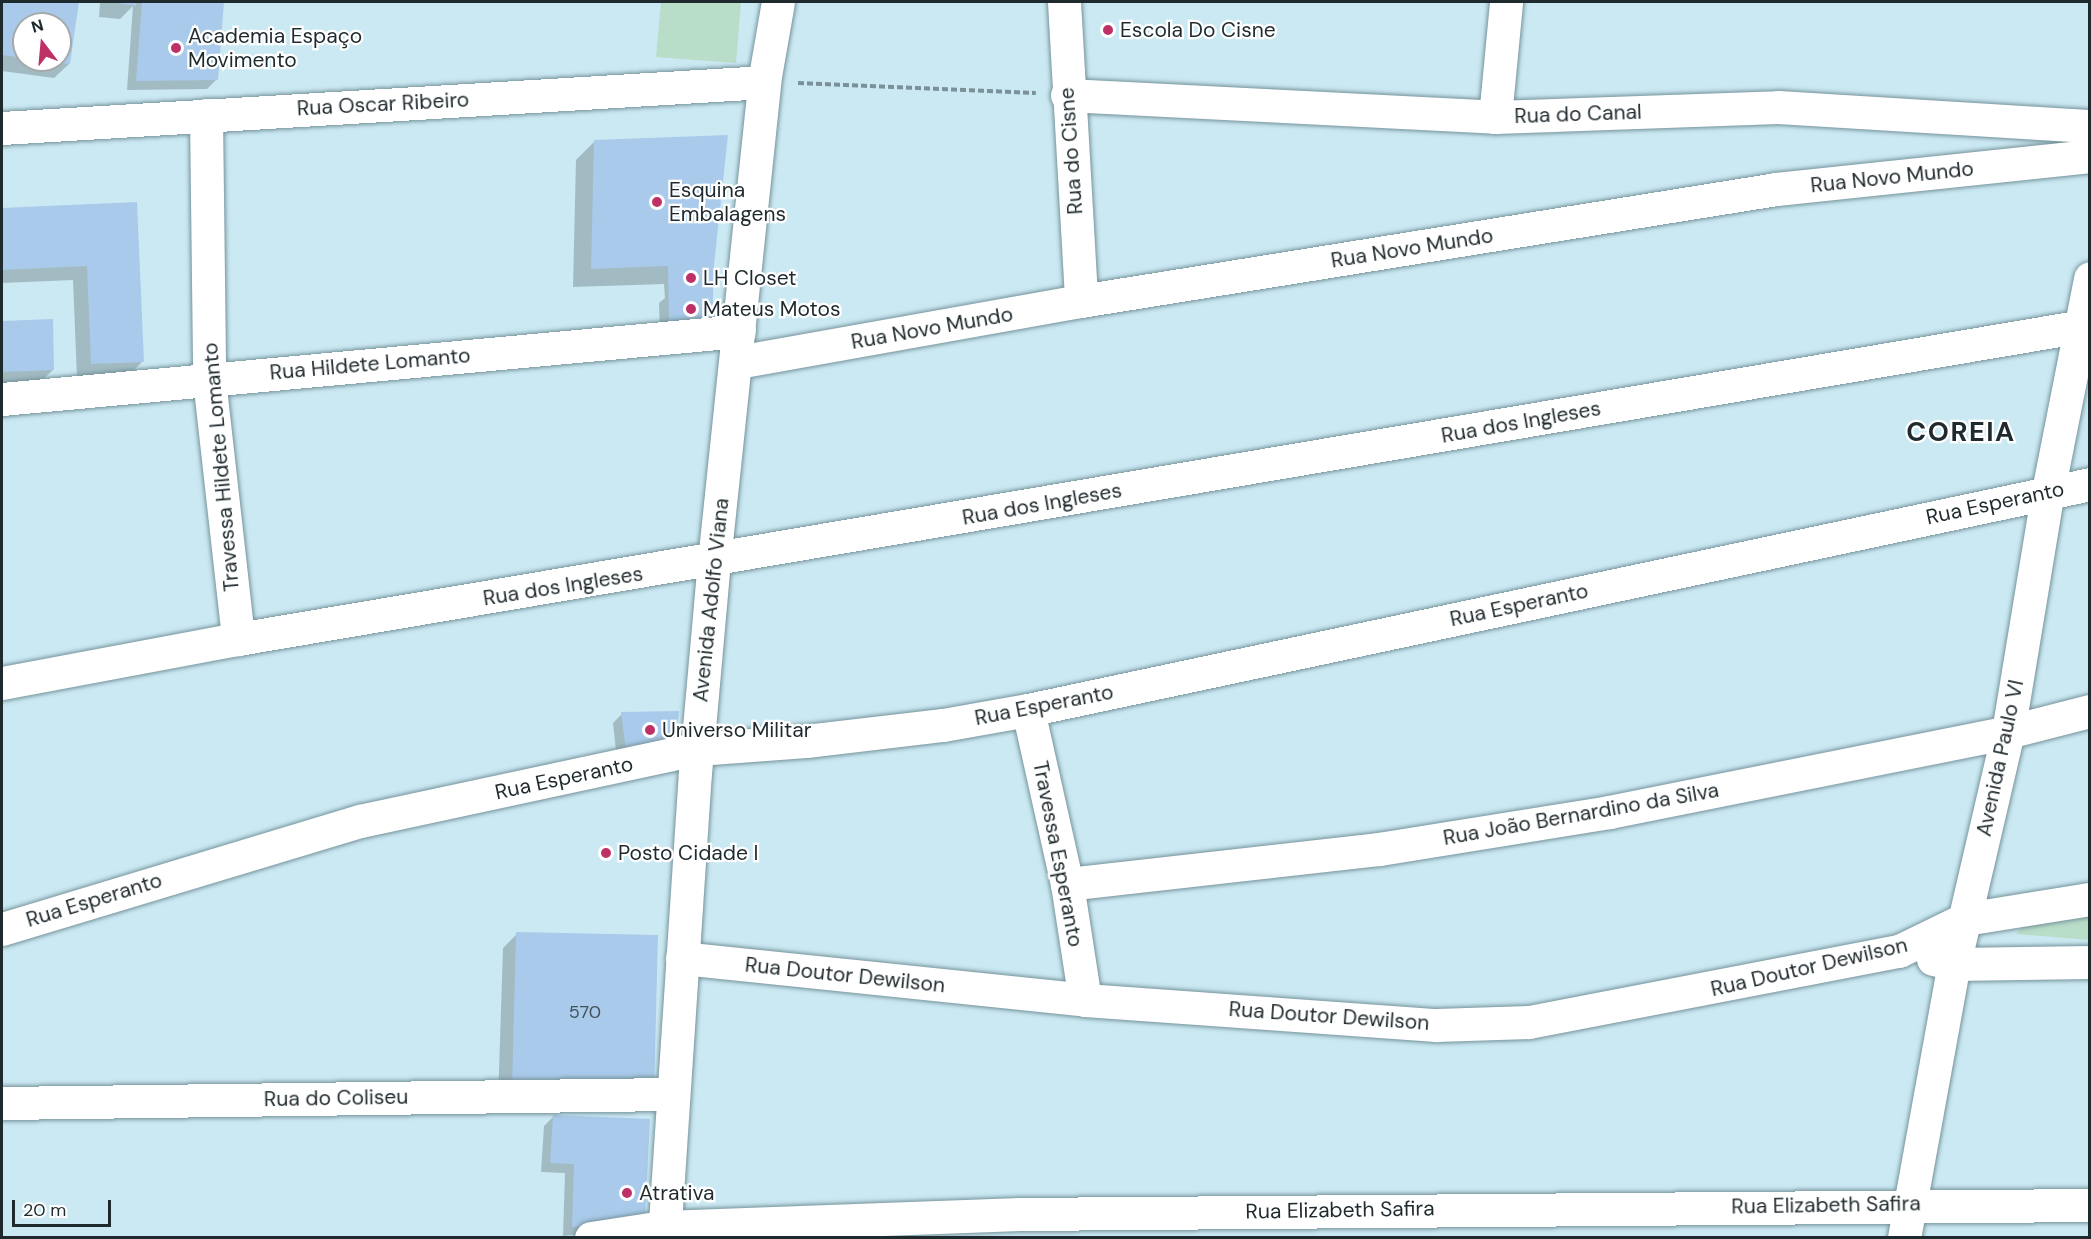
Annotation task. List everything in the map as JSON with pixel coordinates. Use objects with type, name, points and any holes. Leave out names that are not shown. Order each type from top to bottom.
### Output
[{"type":"street","name":"Avenida Adolfo Viana","points":[[664,1232],[671,1094],[697,749],[714,561],[764,82],[778,2]]},
{"type":"street","name":"Rua do Cisne","points":[[1064,2],[1067,95],[1081,301]]},
{"type":"street","points":[[1495,117],[1506,2]]},
{"type":"street","name":"Rua Oscar Ribeiro","points":[[2,128],[764,82]]},
{"type":"street","name":"Rua do Canal","points":[[1067,95],[1495,117],[1778,107],[2090,126]]},
{"type":"street","name":"Travessa Hildete Lomanto","points":[[206,115],[209,379],[238,639]]},
{"type":"street","name":"Rua Novo Mundo","points":[[738,347],[1081,301],[1776,189],[2090,156]]},
{"type":"street","name":"Avenida Paulo VI","points":[[1904,1238],[1954,964],[2008,732],[2048,491],[2083,340],[2090,278]]},
{"type":"street","name":"Rua dos Ingleses","points":[[2,683],[238,639],[2083,340]]},
{"type":"street","name":"Rua Hildete Lomanto","points":[[2,399],[209,379],[738,347]]},
{"type":"street","name":"Rua Esperanto","points":[[2,929],[360,821],[697,749],[828,739],[1028,710],[2048,491],[2090,484]]},
{"type":"street","name":"Travessa Esperanto","points":[[1028,710],[1067,885],[1085,1000]]},
{"type":"street","name":"Rua João Bernardino da Silva","points":[[1067,885],[1379,849],[1609,812],[2008,732],[2090,711]]},
{"type":"street","name":"Rua Doutor Dewilson","points":[[682,958],[1085,1000],[1437,1024],[1528,1022],[1899,951],[1965,919],[2090,899]]},
{"type":"street","points":[[1899,951],[1954,964],[2090,962]]},
{"type":"street","name":"Rua do Coliseu","points":[[2,1103],[671,1094]]},
{"type":"street","name":"Rua Elizabeth Safira","points":[[591,1238],[664,1232],[923,1228],[1020,1214],[1911,1204],[2090,1205]]},
{"type":"path","points":[[764,82],[1067,95]]},
{"type":"green space","points":[[661,2],[741,2],[736,63],[656,57]]},
{"type":"green space","points":[[2089,909],[2089,940],[2016,934],[2022,927]]},
{"type":"building","points":[[2,2],[79,2],[72,50],[72,12],[12,12],[12,56],[2,55]]},
{"type":"building","points":[[112,2],[136,2],[136,6]]},
{"type":"building","points":[[142,2],[224,2],[218,80],[136,81]]},
{"type":"building","name":"Esquina Embalagens","points":[[728,135],[714,265],[712,326],[669,327],[668,266],[591,269],[594,140]]},
{"type":"building","points":[[137,202],[144,362],[91,364],[87,266],[2,270],[2,208]]},
{"type":"building","points":[[53,319],[54,370],[2,372],[2,321]]},
{"type":"building","name":"Universo Militar","points":[[679,711],[674,749],[627,759],[621,712]]},
{"type":"building","points":[[516,932],[658,935],[654,1093],[512,1089]]},
{"type":"building","points":[[553,1115],[650,1119],[645,1219],[572,1227],[574,1164],[550,1163]]},
{"type":"place","name":"Escola Do Cisne","points":[[1108,30]]},
{"type":"place","name":"Academia Espaço Movimento","points":[[176,48]]},
{"type":"place","name":"Esquina Embalagens","points":[[657,202]]},
{"type":"place","name":"LH Closet","points":[[691,278]]},
{"type":"place","name":"Mateus Motos","points":[[691,309]]},
{"type":"place","name":"Universo Militar","points":[[650,730]]},
{"type":"place","name":"Posto Cidade I","points":[[606,853]]},
{"type":"place","name":"Atrativa","points":[[627,1193]]},
{"type":"district","name":"COREIA","points":[[1961,432]]}]
